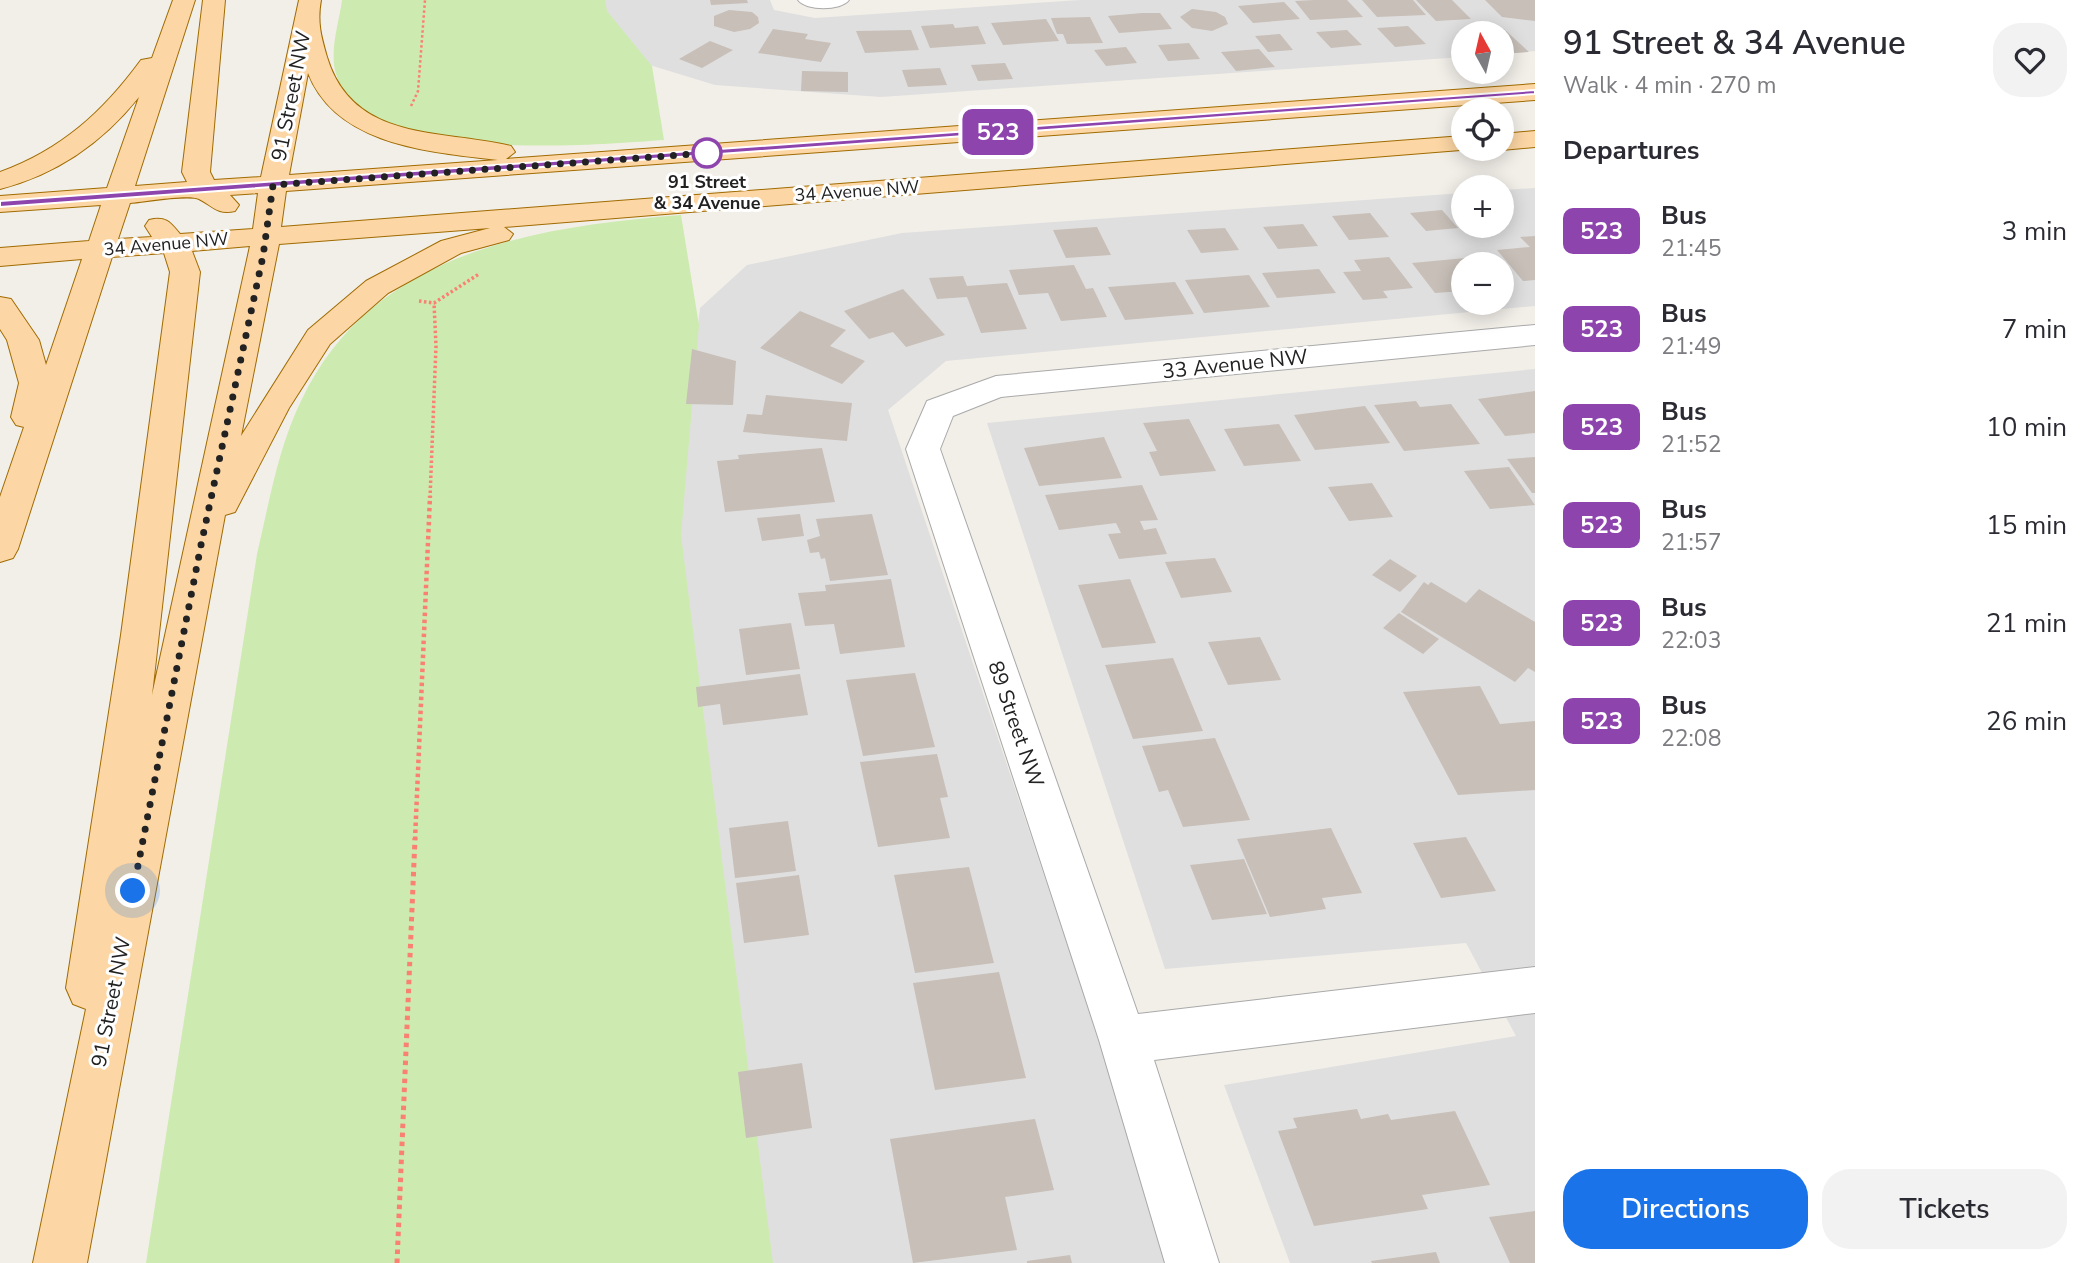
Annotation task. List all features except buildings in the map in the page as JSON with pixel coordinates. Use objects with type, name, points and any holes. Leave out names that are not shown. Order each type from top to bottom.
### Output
[{"type":"main road","points":[[2,544],[184,0]]},
{"type":"main road","points":[[214,0],[196,172],[213,196],[258,223],[318,206],[737,167],[914,139]]},
{"type":"main road","points":[[308,12],[324,83],[366,123],[411,138],[513,153],[599,151],[727,142],[914,139]]},
{"type":"main road","name":"91 Street NW","points":[[60,1263],[201,545],[263,256],[258,223],[273,185],[308,12]]},
{"type":"main road","points":[[0,181],[31,170],[85,141],[118,110],[174,29]]},
{"type":"main road","points":[[0,232],[110,222],[162,231],[213,196],[273,185],[1535,92]]},
{"type":"main road","points":[[1514,141],[1535,139]]},
{"type":"main road","name":"34 Avenue NW","points":[[0,204],[162,231],[258,223],[645,207],[1451,146]]},
{"type":"main road","name":"34 Avenue NW","points":[[0,257],[110,222],[213,196]]},
{"type":"main road","points":[[201,545],[273,407],[319,337],[377,287],[451,247],[515,230],[645,207]]},
{"type":"main road","points":[[51,1263],[139,635],[185,272],[184,262],[162,231]]},
{"type":"main road","points":[[0,306],[23,340],[35,383],[2,544]]},
{"type":"street","points":[[810,1],[838,0]]},
{"type":"street","name":"33 Avenue NW","points":[[939,409],[996,387],[1535,335]]},
{"type":"street","name":"89 Street NW","points":[[939,409],[923,449],[1123,1040],[1192,1263]]},
{"type":"street","points":[[1123,1040],[1535,989]]},
{"type":"path","points":[[381,129],[413,104],[418,91],[425,0]]},
{"type":"path","points":[[397,1263],[436,346],[434,303]]},
{"type":"shaded area","points":[[597,0],[770,0],[774,10],[815,18],[1080,0],[1535,0],[1535,51],[1514,53],[1514,21],[1451,21],[1451,58],[881,97],[715,85],[643,63]]},
{"type":"shaded area","points":[[1535,188],[1535,306],[1514,308],[1514,252],[1451,252],[1451,314],[946,361],[888,410],[1174,1263],[749,1263],[666,593],[700,308],[747,265],[902,233],[1451,194],[1451,238],[1514,238],[1514,189]]},
{"type":"shaded area","points":[[1535,369],[1535,1263],[1290,1263],[1224,1085],[1516,1036],[1466,943],[1165,969],[987,423]]},
{"type":"green space","points":[[342,0],[605,0],[607,11],[652,66],[664,140],[535,146],[483,143],[433,137],[389,124],[355,103],[336,74],[334,47]]},
{"type":"green space","points":[[681,215],[699,325],[681,535],[773,1263],[146,1263],[257,554],[280,457],[301,401],[331,351],[369,311],[413,280],[462,257],[514,240],[569,228]]},
{"type":"bus line","name":"523","points":[[0,204],[1535,92]]},
{"type":"place","name":"91 Street & 34 Avenue","points":[[707,153]]},
{"type":"route","points":[[133,891],[201,545],[263,256],[273,185],[707,153]]}]
